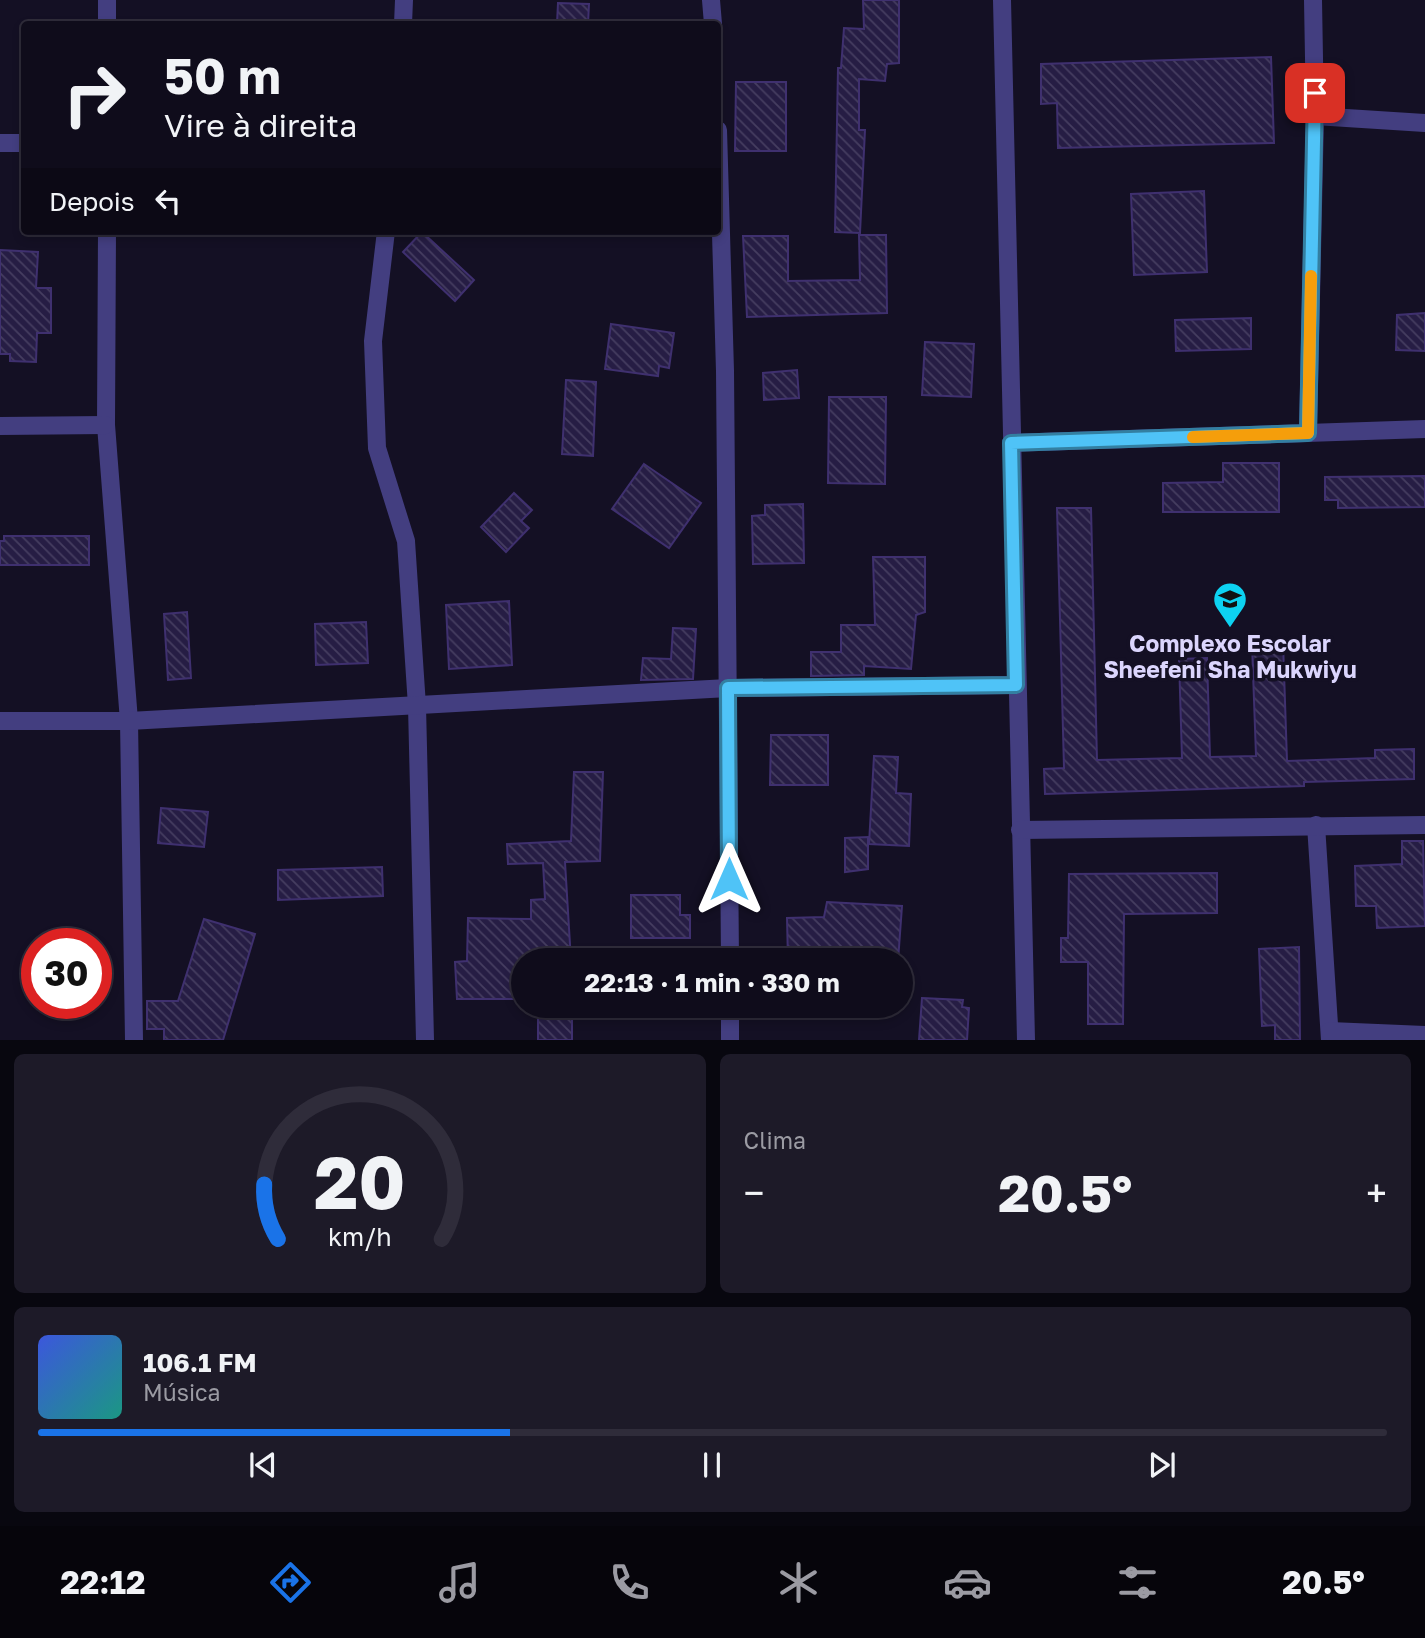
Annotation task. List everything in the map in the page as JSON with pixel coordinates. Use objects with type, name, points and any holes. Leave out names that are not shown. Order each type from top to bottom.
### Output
[{"type":"street","points":[[107,0],[107,21]]},
{"type":"street","points":[[403,21],[404,0]]},
{"type":"street","points":[[711,0],[713,21]]},
{"type":"street","points":[[1002,0],[1026,1040]]},
{"type":"street","points":[[1308,433],[1315,116],[1313,0]]},
{"type":"street","points":[[1315,116],[1425,123]]},
{"type":"street","points":[[0,144],[21,143]]},
{"type":"street","points":[[721,233],[725,371],[730,948]]},
{"type":"street","points":[[107,235],[106,425],[129,721],[134,1040]]},
{"type":"street","points":[[386,235],[373,341],[377,448],[407,541],[417,706],[425,1040]]},
{"type":"street","points":[[0,426],[106,425]]},
{"type":"street","points":[[1011,443],[1425,429]]},
{"type":"street","points":[[0,721],[129,721],[728,688],[1016,685]]},
{"type":"street","points":[[1315,825],[1330,1035],[1425,1035]]},
{"type":"street","points":[[1020,830],[1425,825]]},
{"type":"street","points":[[730,1018],[730,1040]]},
{"type":"building","points":[[863,0],[899,0],[899,63],[887,64],[885,81],[859,79],[859,130],[865,130],[860,233],[835,232],[838,68],[841,68],[844,28],[864,29]]},
{"type":"building","points":[[558,3],[589,4],[588,21],[557,21]]},
{"type":"building","points":[[1271,57],[1274,143],[1058,148],[1057,103],[1041,104],[1041,64]]},
{"type":"building","points":[[736,82],[786,82],[786,151],[735,151]]},
{"type":"building","points":[[1204,191],[1207,272],[1134,275],[1131,194]]},
{"type":"building","points":[[419,235],[425,235],[474,280],[455,301],[403,252]]},
{"type":"building","points":[[859,235],[886,235],[887,313],[747,317],[743,236],[788,236],[788,281],[860,280]]},
{"type":"building","points":[[0,250],[38,252],[36,288],[51,288],[51,333],[37,333],[36,362],[10,361],[10,354],[0,354]]},
{"type":"building","points":[[1425,313],[1425,351],[1396,350],[1397,315]]},
{"type":"building","points":[[1251,318],[1251,349],[1176,351],[1175,320]]},
{"type":"building","points":[[611,324],[674,333],[669,368],[659,366],[658,376],[605,369]]},
{"type":"building","points":[[925,342],[974,344],[971,397],[922,395]]},
{"type":"building","points":[[797,370],[799,398],[764,400],[763,373]]},
{"type":"building","points":[[566,380],[596,382],[593,456],[562,454]]},
{"type":"building","points":[[829,397],[886,397],[885,484],[828,483]]},
{"type":"building","points":[[1223,463],[1279,463],[1279,512],[1163,512],[1163,483],[1223,482]]},
{"type":"building","points":[[644,464],[701,503],[669,548],[612,509]]},
{"type":"building","points":[[1425,476],[1425,507],[1338,508],[1338,500],[1325,500],[1325,477]]},
{"type":"building","points":[[514,493],[532,510],[521,521],[529,528],[506,552],[481,527]]},
{"type":"building","points":[[803,504],[804,563],[753,564],[752,516],[765,515],[765,505]]},
{"type":"building","points":[[1057,508],[1091,508],[1097,760],[1182,758],[1179,659],[1207,658],[1210,757],[1256,756],[1252,644],[1283,642],[1287,761],[1375,758],[1375,750],[1414,749],[1414,779],[1304,782],[1304,786],[1045,794],[1044,769],[1064,768]]},
{"type":"building","points":[[4,536],[89,536],[89,565],[0,565],[0,541],[4,541]]},
{"type":"building","points":[[873,557],[925,557],[925,612],[916,615],[911,669],[864,666],[864,675],[811,676],[811,652],[841,652],[841,625],[875,625]]},
{"type":"building","points":[[509,601],[512,665],[449,669],[446,605]]},
{"type":"building","points":[[187,612],[191,678],[168,680],[164,614]]},
{"type":"building","points":[[366,622],[368,663],[316,665],[315,624]]},
{"type":"building","points":[[673,628],[696,629],[693,679],[641,680],[643,658],[671,659]]},
{"type":"building","points":[[771,735],[828,735],[828,785],[770,785]]},
{"type":"building","points":[[874,756],[898,757],[896,793],[911,794],[909,846],[869,844]]},
{"type":"building","points":[[574,772],[603,772],[600,861],[565,862],[570,948],[511,948],[511,999],[457,999],[455,962],[467,961],[468,918],[531,919],[531,900],[545,899],[543,863],[508,864],[507,844],[571,841]]},
{"type":"building","points":[[161,808],[208,812],[204,847],[158,843]]},
{"type":"building","points":[[868,837],[868,869],[845,872],[845,838]]},
{"type":"building","points":[[1402,841],[1423,841],[1425,926],[1377,928],[1376,906],[1356,906],[1355,866],[1402,864]]},
{"type":"building","points":[[382,867],[383,896],[278,900],[278,870]]},
{"type":"building","points":[[1217,873],[1217,913],[1124,914],[1123,1024],[1088,1024],[1088,962],[1061,962],[1061,938],[1068,938],[1069,874]]},
{"type":"building","points":[[631,895],[680,895],[680,915],[690,915],[690,938],[631,938]]},
{"type":"building","points":[[827,902],[902,906],[899,948],[788,948],[787,918],[824,917]]},
{"type":"building","points":[[204,919],[255,934],[223,1040],[164,1040],[164,1029],[147,1029],[147,1001],[178,1001]]},
{"type":"building","points":[[1299,947],[1300,1040],[1275,1040],[1275,1025],[1262,1026],[1259,949]]},
{"type":"building","points":[[922,998],[963,1000],[962,1007],[969,1008],[967,1040],[919,1040]]},
{"type":"building","points":[[538,1018],[572,1018],[572,1040],[538,1040]]},
{"type":"slow traffic","points":[[1193,437],[1308,433],[1311,276]]},
{"type":"place","name":"Complexo Escolar Sheefeni Sha Mukwiyu","points":[[1230,629]]},
{"type":"route","points":[[729,879],[728,688],[1016,685],[1011,443],[1308,433],[1315,93]]}]
